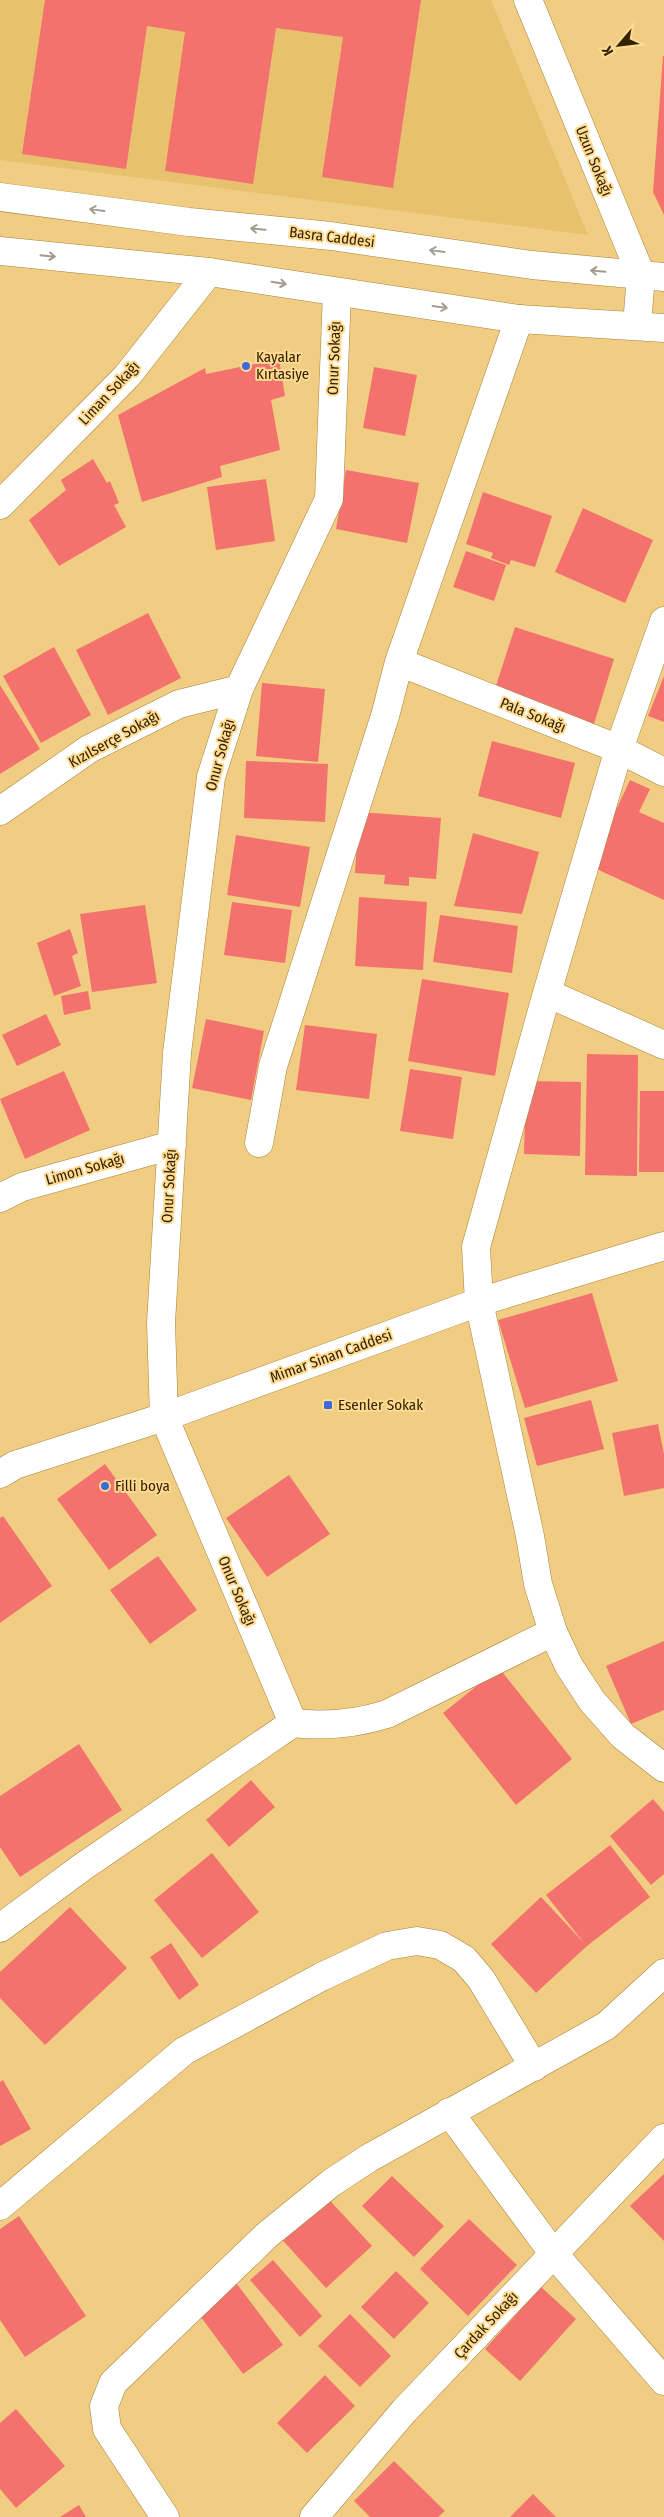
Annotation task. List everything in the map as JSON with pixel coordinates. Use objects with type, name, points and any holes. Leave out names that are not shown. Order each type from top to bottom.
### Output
[{"type":"street","name":"Uzun Sokağı","points":[[528,0],[652,276],[637,325]]},
{"type":"street","name":"Basra Caddesi","points":[[0,197],[189,222],[331,236],[532,265],[652,276]]},
{"type":"street","points":[[0,251],[209,272],[519,319],[664,328]]},
{"type":"street","name":"Liman Sokağı","points":[[0,505],[127,376],[209,272]]},
{"type":"street","name":"Onur Sokağı","points":[[293,1723],[164,1417],[161,1323],[177,1053],[211,777],[239,689],[329,499],[337,292]]},
{"type":"street","points":[[259,1143],[272,1066],[385,716],[399,662],[519,319]]},
{"type":"street","points":[[664,621],[619,749],[547,993],[476,1247],[479,1302],[530,1536],[538,1584],[553,1632],[569,1666],[592,1701],[623,1736],[664,1768]]},
{"type":"street","name":"Pala Sokağı","points":[[399,662],[619,749],[664,772]]},
{"type":"street","name":"Kızılserçe Sokağı","points":[[0,811],[89,749],[179,704],[239,689]]},
{"type":"street","points":[[547,993],[664,1045]]},
{"type":"street","name":"Limon Sokağı","points":[[0,1198],[22,1186],[172,1144]]},
{"type":"street","name":"Mimar Sinan Caddesi","points":[[0,1474],[15,1465],[164,1417],[479,1302],[664,1246]]},
{"type":"street","points":[[0,1928],[81,1868],[293,1723],[341,1725],[365,1721],[387,1714],[553,1632]]},
{"type":"street","points":[[0,2206],[184,2051],[321,1977],[387,1946],[417,1941],[440,1945],[464,1959],[481,1978],[534,2067]]},
{"type":"street","points":[[164,2517],[107,2429],[104,2406],[113,2383],[296,2209],[369,2158],[606,2026],[664,1973]]},
{"type":"street","points":[[449,2112],[553,2253],[664,2381]]},
{"type":"street","name":"Çardak Sokağı","points":[[314,2517],[404,2411],[664,2138]]},
{"type":"shaded area","points":[[0,0],[491,0],[588,235],[0,160]]},
{"type":"building","points":[[45,0],[421,0],[393,188],[322,177],[343,37],[276,28],[253,184],[165,171],[185,32],[147,26],[126,169],[22,154]]},
{"type":"building","points":[[664,56],[664,215],[653,192]]},
{"type":"building","points":[[279,359],[285,396],[271,400],[280,450],[220,466],[222,477],[142,502],[118,415],[205,368],[206,374]]},
{"type":"building","points":[[374,367],[417,375],[405,436],[363,428]]},
{"type":"building","points":[[93,459],[107,483],[110,481],[119,503],[114,505],[126,527],[59,566],[29,520],[66,490],[61,480]]},
{"type":"building","points":[[346,470],[419,483],[407,543],[336,529]]},
{"type":"building","points":[[266,479],[275,541],[216,550],[207,487]]},
{"type":"building","points":[[483,492],[552,516],[535,567],[511,560],[509,565],[491,558],[493,553],[466,544]]},
{"type":"building","points":[[583,508],[653,540],[625,603],[555,572]]},
{"type":"building","points":[[466,551],[506,565],[494,601],[453,587]]},
{"type":"building","points":[[148,613],[181,678],[108,715],[76,650]]},
{"type":"building","points":[[515,627],[614,659],[593,727],[493,695]]},
{"type":"building","points":[[54,647],[91,715],[41,743],[3,676]]},
{"type":"building","points":[[664,676],[664,722],[648,716]]},
{"type":"building","points":[[262,683],[325,689],[318,762],[256,756]]},
{"type":"building","points":[[0,685],[40,749],[0,774]]},
{"type":"building","points":[[492,741],[575,763],[561,818],[478,796]]},
{"type":"building","points":[[246,761],[328,764],[325,822],[244,818]]},
{"type":"building","points":[[630,780],[650,789],[639,812],[664,823],[664,900],[590,866]]},
{"type":"building","points":[[359,812],[441,818],[436,879],[409,877],[409,886],[384,884],[385,875],[355,873]]},
{"type":"building","points":[[473,833],[539,852],[522,914],[454,906]]},
{"type":"building","points":[[236,835],[310,847],[300,907],[227,895]]},
{"type":"building","points":[[359,897],[427,902],[423,970],[355,966]]},
{"type":"building","points":[[232,902],[292,910],[285,963],[224,955]]},
{"type":"building","points":[[145,905],[157,983],[92,992],[80,914]]},
{"type":"building","points":[[440,915],[518,926],[512,973],[433,962]]},
{"type":"building","points":[[70,929],[78,953],[72,956],[81,986],[54,996],[37,943]]},
{"type":"building","points":[[422,979],[509,993],[495,1076],[408,1061]]},
{"type":"building","points":[[88,991],[91,1009],[64,1015],[61,996]]},
{"type":"building","points":[[46,1014],[61,1045],[17,1066],[2,1035]]},
{"type":"building","points":[[206,1019],[264,1031],[251,1100],[192,1088]]},
{"type":"building","points":[[305,1025],[377,1034],[369,1099],[296,1090]]},
{"type":"building","points":[[587,1054],[638,1055],[637,1176],[585,1175]]},
{"type":"building","points":[[410,1069],[462,1077],[453,1139],[400,1131]]},
{"type":"building","points":[[64,1071],[90,1130],[25,1159],[0,1099]]},
{"type":"building","points":[[526,1081],[581,1082],[580,1156],[524,1154]]},
{"type":"building","points":[[640,1091],[664,1091],[664,1172],[639,1172]]},
{"type":"building","points":[[592,1293],[618,1381],[525,1408],[498,1320]]},
{"type":"building","points":[[591,1400],[604,1449],[537,1466],[524,1418]]},
{"type":"building","points":[[658,1424],[664,1454],[664,1488],[624,1496],[612,1433]]},
{"type":"building","points":[[105,1464],[157,1535],[109,1570],[57,1499]]},
{"type":"building","points":[[289,1475],[330,1534],[267,1577],[226,1518]]},
{"type":"building","points":[[3,1516],[52,1586],[0,1623],[0,1518]]},
{"type":"building","points":[[158,1556],[197,1610],[150,1644],[110,1590]]},
{"type":"building","points":[[664,1641],[664,1710],[631,1724],[606,1666]]},
{"type":"building","points":[[499,1668],[572,1759],[516,1805],[443,1713]]},
{"type":"building","points":[[79,1744],[122,1810],[20,1877],[0,1847],[0,1796]]},
{"type":"building","points":[[251,1780],[275,1807],[229,1847],[206,1820]]},
{"type":"building","points":[[653,1799],[664,1812],[664,1874],[651,1885],[610,1836]]},
{"type":"building","points":[[610,1845],[650,1897],[587,1946],[536,1993],[491,1944],[541,1897],[584,1943],[546,1895]]},
{"type":"building","points":[[212,1853],[259,1912],[202,1958],[154,1900]]},
{"type":"building","points":[[70,1907],[127,1968],[45,2045],[0,1998],[0,1972]]},
{"type":"building","points":[[171,1943],[199,1985],[179,2000],[150,1957]]},
{"type":"building","points":[[3,2080],[31,2129],[0,2146],[0,2082]]},
{"type":"building","points":[[664,2174],[664,2241],[630,2206]]},
{"type":"building","points":[[392,2176],[444,2226],[414,2257],[362,2206]]},
{"type":"building","points":[[322,2192],[372,2246],[326,2288],[277,2234]]},
{"type":"building","points":[[19,2216],[86,2316],[25,2357],[0,2320],[0,2229]]},
{"type":"building","points":[[469,2219],[517,2265],[468,2316],[420,2269]]},
{"type":"building","points":[[273,2260],[322,2316],[300,2337],[250,2280]]},
{"type":"building","points":[[396,2271],[429,2303],[394,2339],[361,2307]]},
{"type":"building","points":[[234,2280],[283,2345],[243,2374],[195,2309]]},
{"type":"building","points":[[541,2287],[576,2319],[520,2381],[485,2349]]},
{"type":"building","points":[[350,2314],[391,2356],[360,2387],[318,2346]]},
{"type":"building","points":[[325,2375],[355,2406],[307,2453],[277,2423]]},
{"type":"building","points":[[16,2409],[65,2466],[16,2508],[0,2489],[0,2423]]},
{"type":"building","points":[[394,2461],[445,2511],[438,2517],[370,2517],[354,2501]]},
{"type":"building","points":[[533,2494],[556,2517],[510,2517]]},
{"type":"building","points":[[79,2505],[86,2517],[60,2517]]},
{"type":"place","name":"Kayalar Kırtasiye","points":[[246,366]]},
{"type":"place","name":"Esenler Sokak","points":[[328,1405]]},
{"type":"place","name":"Filli boya","points":[[105,1486]]}]
